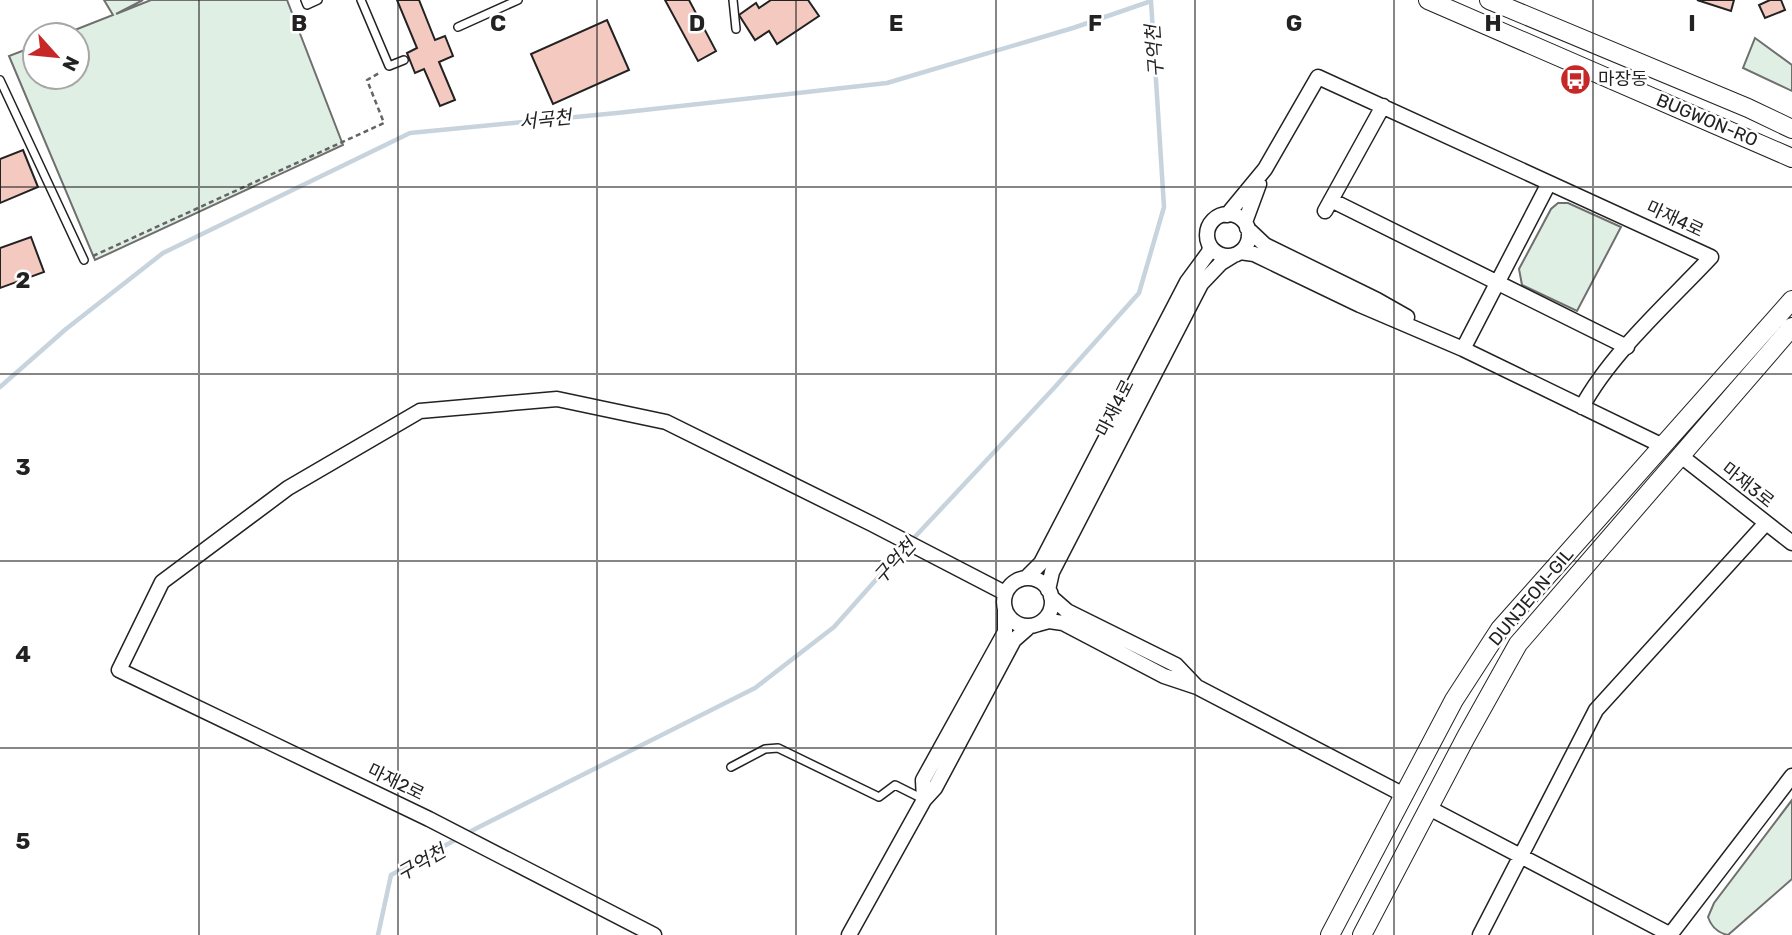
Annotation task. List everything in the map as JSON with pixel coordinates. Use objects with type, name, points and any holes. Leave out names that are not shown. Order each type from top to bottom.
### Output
[{"type":"street","name":"BUGWON-RO","points":[[1429,0],[1792,158]]},
{"type":"street","name":"BUGWON-RO","points":[[1489,0],[1522,7],[1792,129]]},
{"type":"street","name":"마재4로","points":[[1227,215],[1265,169],[1318,77],[1711,257],[1627,347],[1592,389],[1582,407]]},
{"type":"street","points":[[1383,106],[1328,205],[1627,347]]},
{"type":"street","points":[[1773,120],[1792,123]]},
{"type":"street","points":[[1761,143],[1792,168]]},
{"type":"street","name":"마재4로","points":[[1246,225],[1265,169]]},
{"type":"street","points":[[1462,349],[1549,183]]},
{"type":"street","points":[[1462,349],[1377,300],[1265,246],[1234,215],[1214,220],[1210,225],[1210,246],[1220,255],[1254,254],[1360,305],[1462,349],[1663,446]]},
{"type":"street","points":[[1237,254],[1248,241],[1246,225]]},
{"type":"street","name":"마재4로","points":[[1026,578],[1041,563],[1187,282],[1209,252],[1210,246]]},
{"type":"street","name":"마재4로","points":[[1050,593],[1052,572],[1201,284],[1221,263],[1237,254]]},
{"type":"street","points":[[1774,320],[1792,286]]},
{"type":"street","name":"DUNJEON-GIL","points":[[1331,935],[1454,700],[1500,629],[1792,300]]},
{"type":"street","name":"DUNJEON-GIL","points":[[1362,935],[1518,644],[1790,331]]},
{"type":"street","name":"마재2로","points":[[654,935],[429,819],[119,670],[162,582],[288,488],[420,411],[557,399],[666,422],[1005,593]]},
{"type":"street","name":"마재3로","points":[[1681,456],[1792,543]]},
{"type":"street","points":[[1480,935],[1596,710],[1766,523]]},
{"type":"street","points":[[924,800],[923,780],[1005,632],[1005,593],[1014,581],[1037,579],[1067,611],[1176,665],[1196,687]]},
{"type":"street","points":[[849,935],[924,800],[935,788],[1014,640],[1049,612],[1050,593]]},
{"type":"street","points":[[1005,610],[1014,622],[1034,625],[1049,621],[1063,623],[1164,676],[1196,687],[1670,935],[1792,776]]},
{"type":"lane","points":[[304,0],[307,5],[318,0]]},
{"type":"lane","points":[[361,0],[389,66],[404,60]]},
{"type":"lane","points":[[458,27],[519,0]]},
{"type":"lane","points":[[733,0],[736,29]]},
{"type":"lane","points":[[0,80],[84,260]]},
{"type":"lane","points":[[731,767],[765,749],[778,748],[879,797],[895,785],[924,800]]},
{"type":"path","points":[[84,260],[384,123],[367,80],[389,66]]},
{"type":"green space","points":[[104,0],[143,0],[116,14],[151,0],[287,0],[343,145],[95,260],[24,91],[91,91],[91,24],[113,15]]},
{"type":"green space","points":[[1755,38],[1792,65],[1792,91],[1743,68]]},
{"type":"green space","points":[[21,51],[21,84],[9,56]]},
{"type":"green space","points":[[1558,203],[1568,203],[1621,227],[1577,311],[1522,285],[1519,269],[1551,209]]},
{"type":"green space","points":[[1792,800],[1792,879],[1728,935],[1721,933],[1708,917],[1714,903]]},
{"type":"building","points":[[397,0],[419,0],[435,40],[445,36],[453,56],[439,62],[455,100],[440,106],[424,69],[415,73],[407,53],[417,48]]},
{"type":"building","points":[[665,0],[689,0],[716,51],[698,61]]},
{"type":"building","points":[[771,0],[808,0],[819,16],[777,44],[769,31],[755,40],[739,15],[756,3],[759,8]]},
{"type":"building","points":[[1697,0],[1734,0],[1731,11]]},
{"type":"building","points":[[1770,0],[1781,0],[1785,10],[1765,18],[1759,5]]},
{"type":"building","points":[[607,20],[629,70],[553,104],[531,54]]},
{"type":"building","points":[[23,150],[38,187],[0,203],[0,159]]},
{"type":"building","points":[[31,237],[44,272],[0,288],[0,248]]},
{"type":"waterway","name":"서곡천","points":[[0,387],[66,329],[163,253],[410,133],[887,83],[1073,28],[1151,1]]},
{"type":"waterway","name":"구억천","points":[[912,540],[1139,293],[1164,207],[1151,1]]},
{"type":"waterway","name":"구억천","points":[[378,935],[391,875],[477,828],[755,688],[834,627],[906,546]]},
{"type":"place","name":"마장동","points":[[1575,79]]}]
